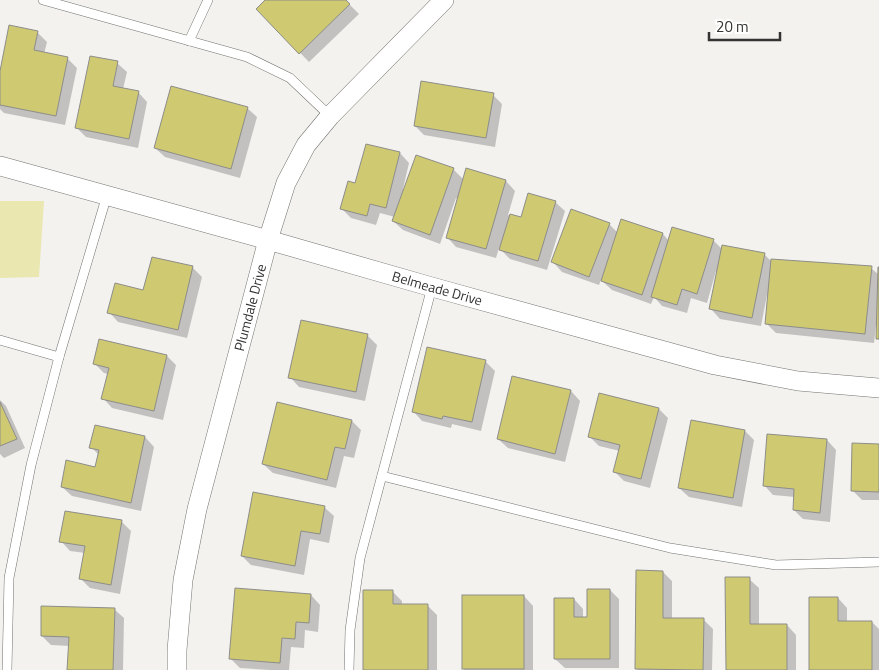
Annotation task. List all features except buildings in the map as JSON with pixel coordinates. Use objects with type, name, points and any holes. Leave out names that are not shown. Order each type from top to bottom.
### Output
[{"type":"street","name":"Plumdale Drive","points":[[177,670],[183,580],[197,509],[268,240],[286,183],[306,145],[330,116],[444,0]]},
{"type":"street","name":"Belmeade Drive","points":[[0,166],[715,365],[798,381],[879,388]]},
{"type":"lane","points":[[43,0],[247,57],[290,78],[330,116]]},
{"type":"lane","points":[[189,41],[208,0]]},
{"type":"lane","points":[[6,670],[10,578],[31,466],[59,357],[107,195]]},
{"type":"lane","points":[[349,670],[350,630],[360,558],[432,287]]},
{"type":"lane","points":[[0,340],[59,357]]},
{"type":"lane","points":[[382,476],[670,548],[776,565],[879,562]]},
{"type":"shaded area","points":[[0,201],[44,201],[39,277],[0,278]]}]
